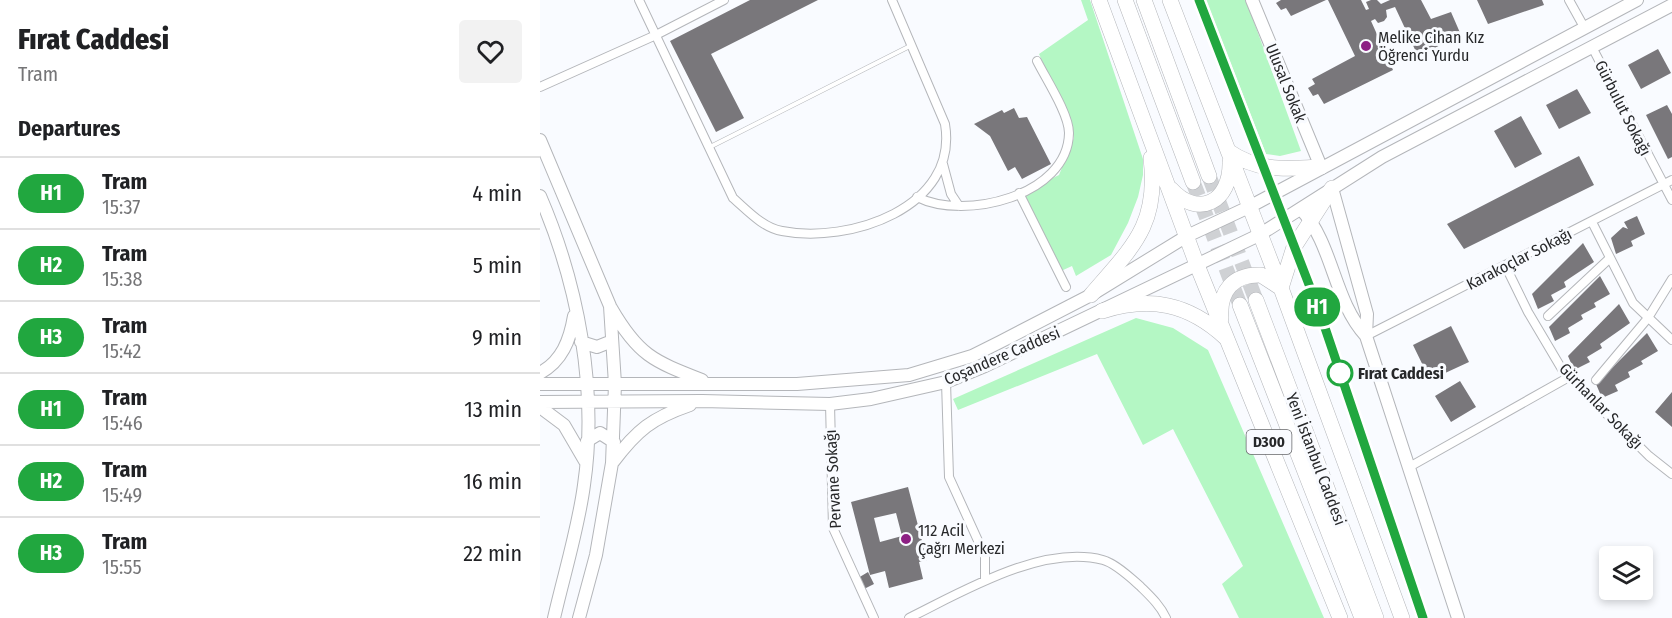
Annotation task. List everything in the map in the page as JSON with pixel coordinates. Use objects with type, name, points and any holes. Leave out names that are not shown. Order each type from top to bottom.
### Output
[{"type":"highway","name":"D300","points":[[1099,0],[1197,265],[1340,618]]},
{"type":"highway","points":[[1125,0],[1193,182]]},
{"type":"highway","points":[[1144,0],[1209,176]]},
{"type":"highway","points":[[1170,0],[1281,288],[1402,618]]},
{"type":"highway","points":[[1091,295],[1131,249],[1146,219],[1154,188],[1148,134]]},
{"type":"highway","points":[[1229,153],[1249,164],[1265,169],[1321,167]]},
{"type":"highway","points":[[1167,184],[1183,202],[1194,204],[1213,200],[1222,195],[1227,187],[1230,176],[1229,153]]},
{"type":"highway","points":[[1281,288],[1305,214],[1332,188]]},
{"type":"highway","points":[[1221,322],[1222,298],[1228,285],[1235,281],[1261,275],[1281,288]]},
{"type":"highway","name":"Yeni İstanbul Caddesi","points":[[1256,300],[1376,618]]},
{"type":"highway","points":[[1102,311],[1131,303],[1164,304],[1196,316],[1227,339]]},
{"type":"highway","name":"Yeni İstanbul Caddesi","points":[[1240,305],[1362,618]]},
{"type":"main road","name":"Ulusal Sokak","points":[[1252,0],[1321,167]]},
{"type":"main road","points":[[1249,207],[1637,0]]},
{"type":"main road","points":[[1366,336],[1368,321],[1363,299],[1332,188],[1408,142],[1672,5]]},
{"type":"main road","points":[[540,140],[610,306],[624,331],[642,352],[665,366],[709,382]]},
{"type":"main road","points":[[540,196],[550,220],[576,309],[587,403],[585,483],[554,618]]},
{"type":"main road","name":"Coşandere Caddesi","points":[[540,384],[709,382],[797,384],[909,375],[972,356],[1091,295],[1187,237],[1249,207]]},
{"type":"main road","points":[[1259,235],[1305,214],[1326,250],[1353,318],[1366,336],[1411,466],[1458,618]]},
{"type":"main road","name":"Coşandere Caddesi","points":[[540,402],[702,400],[830,404],[871,399],[946,382],[985,366],[1259,235]]},
{"type":"main road","points":[[579,618],[596,555],[612,463],[615,384],[610,306]]},
{"type":"main road","points":[[540,373],[555,361],[567,344],[576,309]]},
{"type":"main road","points":[[581,342],[597,347],[612,341]]},
{"type":"main road","points":[[612,463],[641,428],[664,414],[702,400]]},
{"type":"main road","points":[[540,407],[564,425],[586,462]]},
{"type":"main road","points":[[587,441],[594,434],[600,433],[614,442]]},
{"type":"street","points":[[540,87],[656,35],[724,0]]},
{"type":"street","points":[[642,1],[733,198],[758,219],[780,231],[848,232],[894,214],[929,186],[943,164],[948,140],[945,124],[892,0]]},
{"type":"street","points":[[1569,0],[1584,27]]},
{"type":"street","name":"Gürbulut Sokağı","points":[[1592,47],[1672,200]]},
{"type":"street","points":[[917,197],[930,204],[959,206],[1000,201],[1019,194],[1049,175],[1058,165],[1067,149],[1069,131],[1037,61]]},
{"type":"street","points":[[943,164],[951,194],[959,206]]},
{"type":"street","name":"Karakoçlar Sokağı","points":[[1366,336],[1506,267],[1672,180]]},
{"type":"street","points":[[1019,194],[1066,287]]},
{"type":"street","points":[[1592,222],[1634,303],[1672,340]]},
{"type":"street","points":[[1548,316],[1610,258]]},
{"type":"street","name":"Gürhanlar Sokağı","points":[[1506,267],[1528,312],[1569,377],[1648,456],[1672,474]]},
{"type":"street","points":[[1596,380],[1648,318],[1672,279]]},
{"type":"street","points":[[1411,466],[1569,377]]},
{"type":"street","points":[[946,382],[949,477],[985,556],[985,580]]},
{"type":"street","name":"Pervane Sokağı","points":[[830,404],[833,528],[874,618]]},
{"type":"street","points":[[909,618],[985,580],[1058,558],[1104,560],[1133,580],[1161,609],[1166,618]]},
{"type":"lane","points":[[710,147],[913,45]]},
{"type":"green space","points":[[1081,0],[1090,0],[1143,159],[1143,175],[1128,223],[1111,255],[1076,276],[1072,266],[1061,271],[1022,193],[1059,175],[1074,138],[1070,121],[1039,54],[1088,20]]},
{"type":"green space","points":[[1206,0],[1246,0],[1301,151],[1280,156],[1266,154]]},
{"type":"green space","points":[[1136,318],[1173,328],[1208,350],[1324,618],[1239,618],[1222,584],[1243,566],[1173,429],[1143,445],[1097,354],[958,410],[953,399]]},
{"type":"building","points":[[750,0],[818,0],[711,54],[744,118],[716,132],[670,41]]},
{"type":"building","points":[[1281,0],[1326,0],[1291,16],[1286,8],[1281,10],[1276,3]]},
{"type":"building","name":"Melike Cihan Kız Öğrenci Yurdu","points":[[1328,0],[1361,0],[1366,10],[1369,9],[1366,2],[1371,0],[1377,0],[1381,4],[1390,0],[1421,0],[1431,19],[1451,12],[1461,35],[1418,56],[1395,7],[1386,10],[1387,17],[1384,21],[1378,23],[1375,19],[1371,21],[1393,70],[1324,104],[1318,94],[1313,96],[1308,88],[1315,84],[1312,79],[1355,56]]},
{"type":"building","points":[[1477,0],[1542,0],[1544,5],[1488,24]]},
{"type":"building","points":[[1658,49],[1671,73],[1641,89],[1628,65]]},
{"type":"building","points":[[1577,89],[1591,113],[1559,129],[1546,105]]},
{"type":"building","points":[[1667,105],[1672,114],[1672,157],[1668,159],[1646,115]]},
{"type":"building","points":[[1014,108],[1019,118],[1027,117],[1051,164],[1022,179],[1015,167],[1008,171],[990,136],[974,124],[1002,110],[1004,113]]},
{"type":"building","points":[[1521,116],[1542,154],[1515,168],[1494,131]]},
{"type":"building","points":[[1579,156],[1594,185],[1464,249],[1447,224]]},
{"type":"building","points":[[1637,216],[1645,234],[1631,241],[1633,246],[1616,254],[1611,238],[1623,227],[1628,229],[1624,222]]},
{"type":"building","points":[[1583,243],[1594,262],[1564,282],[1566,287],[1551,295],[1554,301],[1538,309],[1532,294]]},
{"type":"building","points":[[1600,276],[1610,294],[1594,303],[1596,307],[1581,315],[1583,319],[1568,328],[1570,333],[1555,341],[1549,327]]},
{"type":"building","points":[[1619,304],[1630,323],[1600,344],[1602,348],[1587,357],[1590,362],[1574,370],[1568,356]]},
{"type":"building","points":[[1451,326],[1469,362],[1430,380],[1413,345]]},
{"type":"building","points":[[1647,333],[1658,351],[1641,361],[1643,364],[1628,372],[1630,377],[1615,385],[1618,391],[1602,398],[1596,384]]},
{"type":"building","points":[[1460,381],[1476,407],[1451,422],[1435,396]]},
{"type":"building","points":[[1672,392],[1672,427],[1655,412]]},
{"type":"building","name":"112 Acil Çağrı Merkezi","points":[[908,487],[927,560],[919,562],[923,579],[889,588],[885,571],[870,575],[851,502]],"holes":[[[896,513],[902,536],[880,542],[874,518]]]},
{"type":"building","points":[[868,572],[874,584],[864,589],[858,578]]},
{"type":"tunnel","points":[[1209,176],[1256,300]]},
{"type":"tunnel","points":[[1193,182],[1240,305]]},
{"type":"tram line","points":[[1195,0],[1316,315],[1418,618]]},
{"type":"tram line","name":"H1","points":[[1199,0],[1320,313],[1399,553],[1423,618]]},
{"type":"place","name":"Melike Cihan Kız Öğrenci Yurdu","points":[[1366,46]]},
{"type":"place","name":"Fırat Caddesi","points":[[1340,373]]},
{"type":"place","name":"112 Acil Çağrı Merkezi","points":[[906,539]]}]
